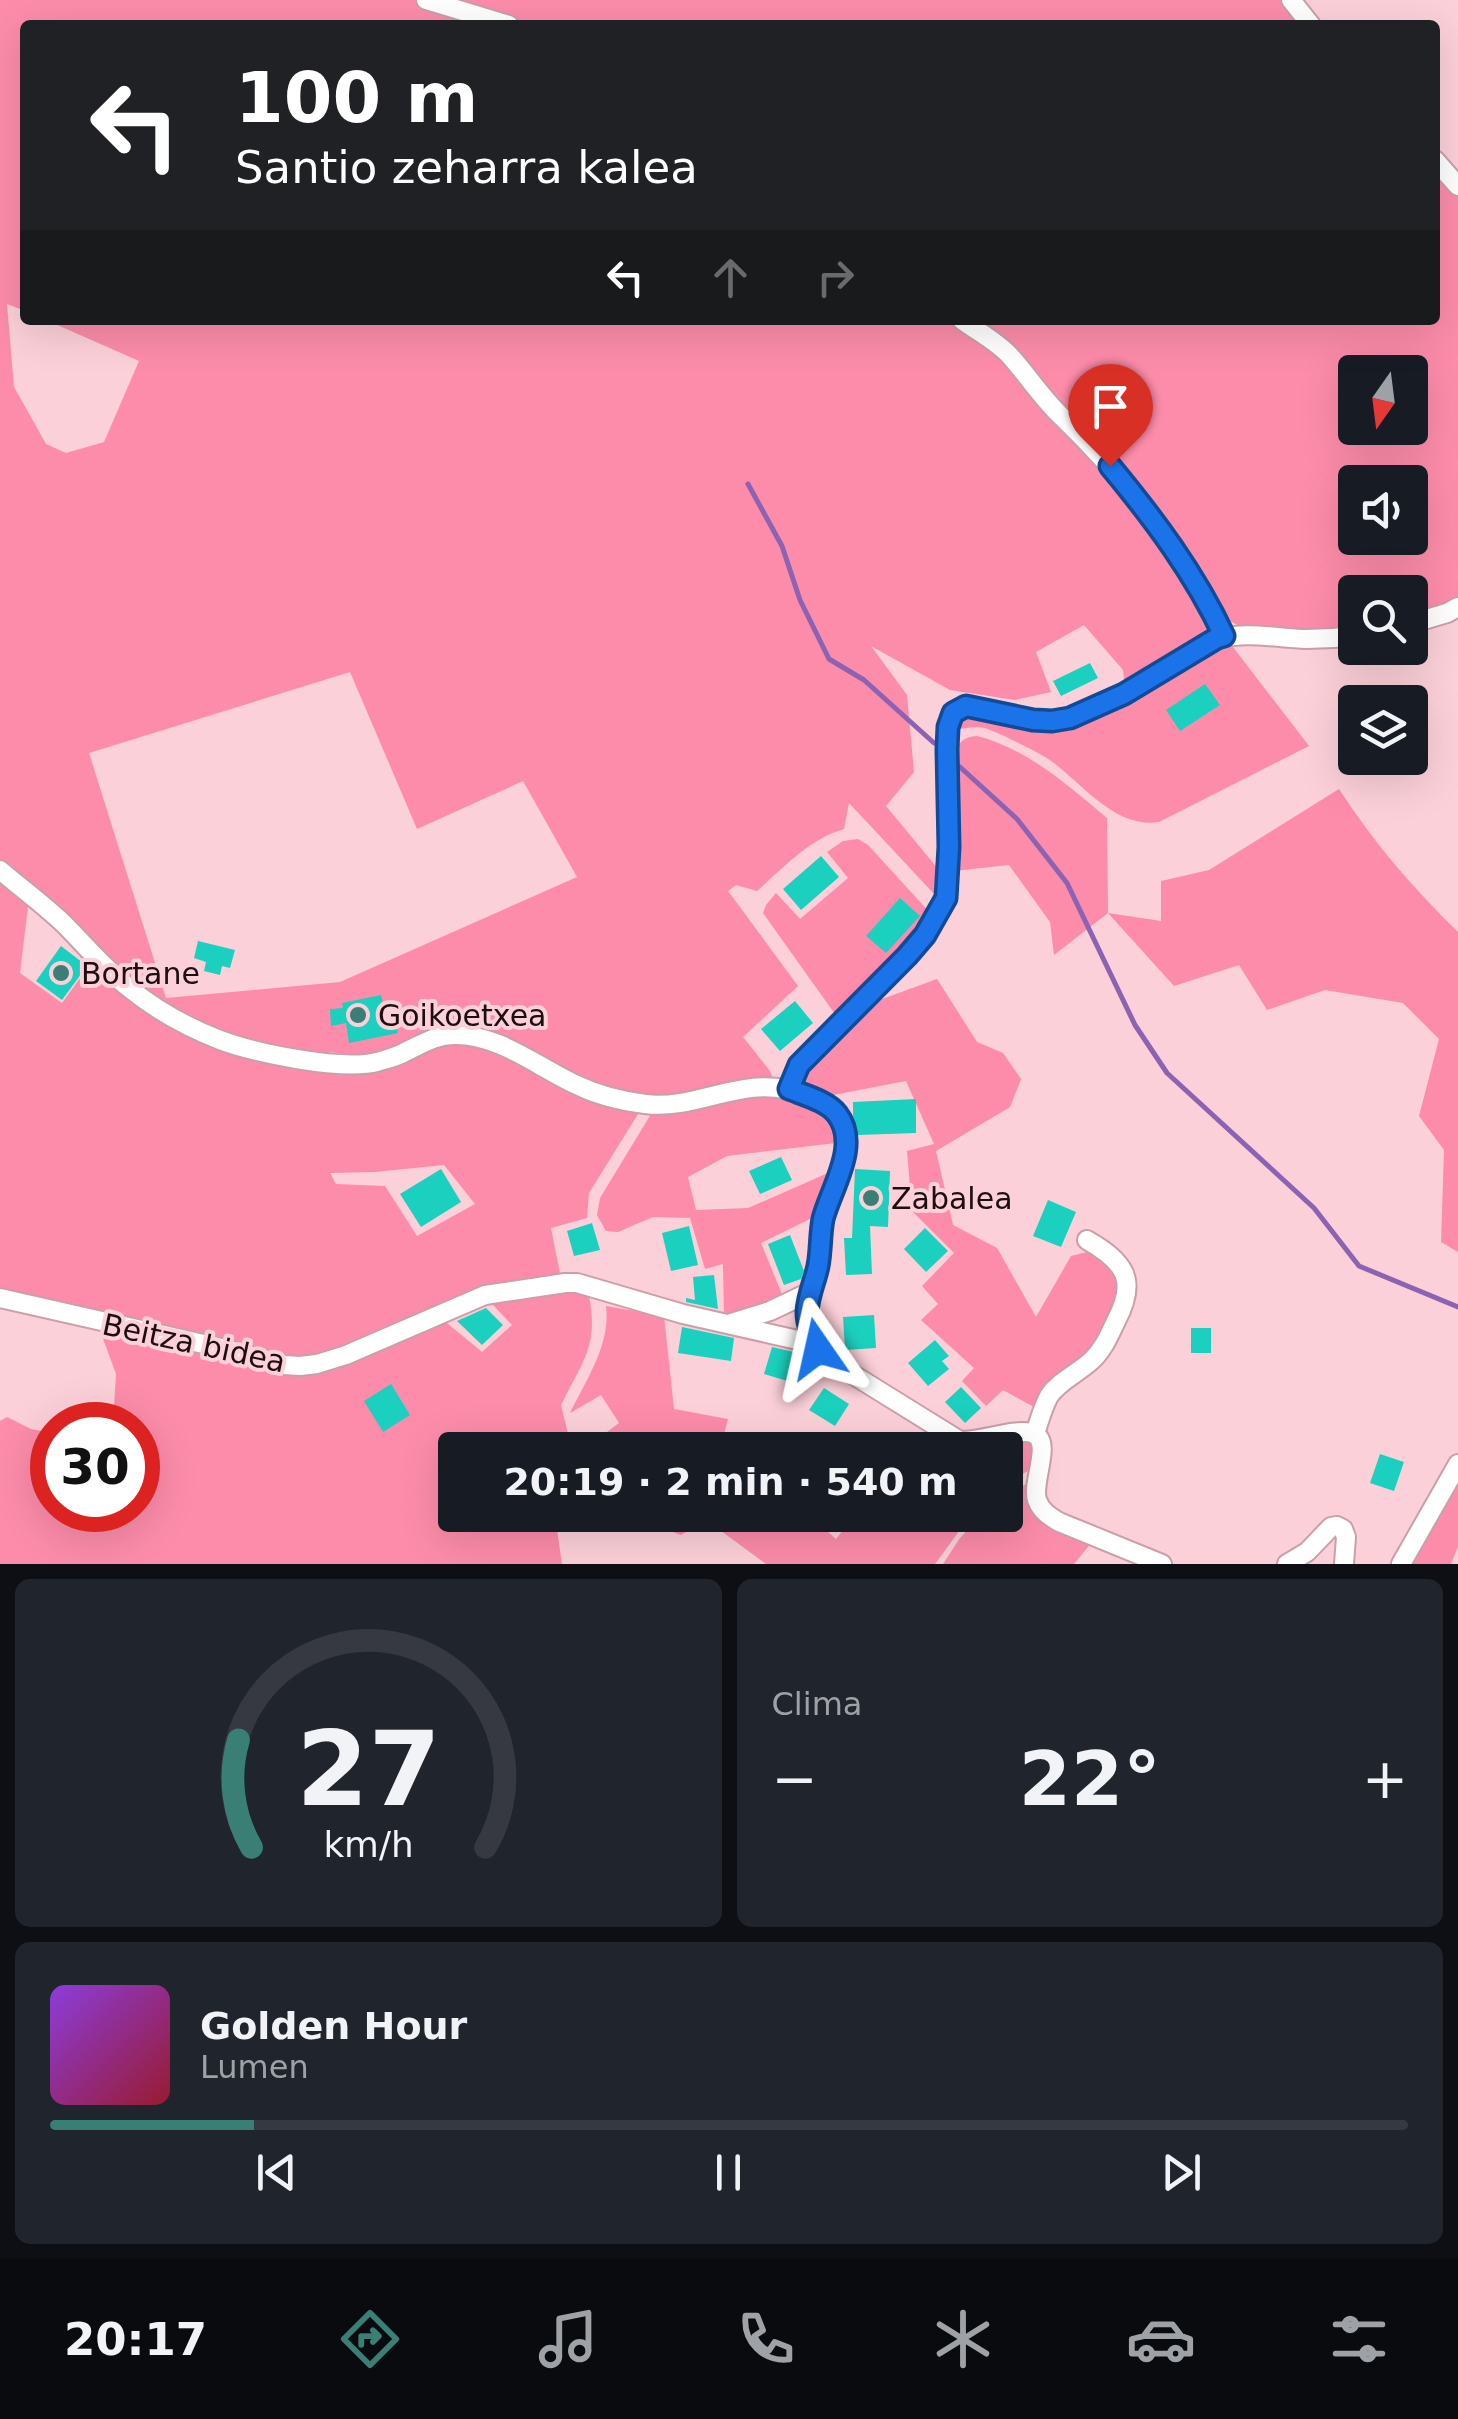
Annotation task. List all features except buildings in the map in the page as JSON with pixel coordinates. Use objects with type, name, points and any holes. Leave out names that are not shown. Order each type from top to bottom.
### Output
[{"type":"street","points":[[426,0],[493,20]]},
{"type":"street","points":[[1291,0],[1308,20]]},
{"type":"street","points":[[1440,166],[1458,186]]},
{"type":"street","points":[[969,325],[1008,353],[1145,508],[1187,568],[1224,636]]},
{"type":"street","points":[[1428,619],[1458,607]]},
{"type":"street","points":[[789,1089],[799,1065],[925,935],[946,898],[947,749],[953,713],[966,706],[1033,720],[1070,718],[1124,694],[1217,638],[1250,634],[1338,638]]},
{"type":"street","points":[[0,870],[60,921],[128,988],[179,1020],[222,1040],[300,1058],[370,1064],[402,1054],[427,1040],[455,1034],[506,1048],[612,1098],[650,1105],[759,1087],[789,1089],[836,1112],[844,1128],[846,1146],[823,1221],[807,1313],[818,1349]]},
{"type":"street","points":[[1087,1240],[1105,1250],[1124,1270],[1128,1296],[1101,1351],[1049,1397],[1035,1433],[1042,1446],[1038,1502],[1058,1522],[1162,1564]]},
{"type":"street","name":"Beitza bidea","points":[[0,1298],[300,1366],[346,1355],[485,1295],[577,1283],[683,1314],[802,1341],[960,1441],[1035,1433]]},
{"type":"street","points":[[730,1324],[810,1292]]},
{"type":"street","points":[[1401,1564],[1458,1464]]},
{"type":"street","points":[[1287,1564],[1308,1552],[1325,1532],[1337,1526],[1346,1537],[1344,1564]]},
{"type":"shaded area","points":[[0,0],[417,0],[477,20],[20,20],[20,309],[7,304],[14,387],[46,444],[66,453],[104,442],[139,361],[57,325],[964,325],[1007,358],[1144,512],[1212,619],[1213,635],[1125,687],[1123,670],[1084,625],[1036,652],[1051,692],[1015,700],[950,690],[871,646],[907,695],[914,772],[886,806],[938,869],[936,896],[849,803],[844,829],[808,847],[757,891],[736,885],[728,891],[798,986],[743,1037],[770,1071],[779,1094],[863,1006],[937,979],[977,1042],[1003,1053],[1021,1079],[1010,1107],[936,1151],[953,1225],[997,1248],[1036,1317],[1071,1256],[1091,1251],[1113,1268],[1122,1290],[1097,1345],[1043,1391],[1034,1407],[1003,1390],[986,1406],[962,1381],[974,1368],[921,1320],[938,1304],[922,1286],[954,1253],[912,1211],[907,1151],[934,1144],[906,1081],[833,1095],[821,1110],[831,1123],[836,1143],[727,1156],[688,1177],[696,1210],[748,1208],[828,1173],[814,1217],[761,1243],[783,1297],[724,1318],[723,1264],[705,1269],[690,1218],[653,1217],[618,1232],[606,1231],[597,1215],[600,1198],[654,1109],[626,1093],[575,1075],[508,1039],[477,1031],[371,1057],[329,1052],[313,1066],[399,1064],[454,1041],[479,1043],[641,1109],[589,1193],[587,1218],[551,1228],[561,1279],[589,1296],[592,1313],[587,1353],[561,1405],[568,1432],[438,1432],[438,1532],[557,1532],[562,1564],[0,1564],[0,1421],[7,1417],[30,1428],[30,1532],[160,1532],[160,1402],[114,1402],[116,1374],[99,1328],[288,1371],[442,1319],[482,1352],[512,1325],[477,1288],[364,1342],[316,1359],[284,1360],[0,1295],[0,882],[28,906],[20,973],[62,1003],[91,963],[124,974],[42,892],[0,862]],"holes":[[[350,672],[417,829],[523,781],[577,877],[340,982],[166,998],[89,753]],[[444,1165],[475,1204],[417,1236],[385,1186],[336,1184],[330,1173]]]},
{"type":"shaded area","points":[[438,0],[1283,0],[1301,20],[512,20]]},
{"type":"shaded area","points":[[1440,171],[1458,193],[1458,599],[1428,612],[1428,575],[1338,575],[1338,631],[1316,633],[1241,627],[1226,619],[1143,493],[977,325],[1440,325]]},
{"type":"shaded area","points":[[1229,642],[1309,746],[1159,822],[1129,819],[1115,812],[1049,759],[1000,734],[981,727],[954,730],[957,719],[965,713],[1051,726]]},
{"type":"shaded area","points":[[977,736],[1030,759],[1107,818],[1108,913],[1054,955],[1050,922],[1009,865],[954,871],[954,755],[962,741]]},
{"type":"shaded area","points":[[1339,789],[1394,864],[1458,932],[1458,1252],[1441,1242],[1444,1150],[1419,1116],[1439,1039],[1403,1003],[1325,990],[1267,1010],[1239,965],[1174,986],[1108,913],[1161,921],[1161,881],[1209,870]]},
{"type":"shaded area","points":[[858,839],[931,914],[910,945],[837,1017],[763,913],[776,893],[800,919],[848,878],[827,852],[843,841]]},
{"type":"shaded area","points":[[606,1306],[664,1316],[674,1409],[728,1419],[725,1432],[607,1432],[619,1423],[601,1395],[570,1413],[601,1348]]},
{"type":"shaded area","points":[[1023,1437],[1035,1442],[1032,1469],[1023,1474]]},
{"type":"shaded area","points":[[1458,1482],[1458,1546],[1451,1564],[1409,1564]]},
{"type":"shaded area","points":[[1029,1483],[1036,1515],[1091,1543],[1074,1564],[943,1564],[965,1532],[1023,1532],[1023,1486]]},
{"type":"shaded area","points":[[722,1532],[828,1532],[836,1539],[842,1532],[959,1532],[935,1564],[766,1564]]},
{"type":"waterway","points":[[748,484],[782,546],[800,600],[829,659],[864,680],[934,743]]},
{"type":"waterway","points":[[960,767],[1017,819],[1067,883],[1135,1025],[1167,1073],[1314,1208],[1359,1266],[1458,1307]]},
{"type":"place","name":"Bortane","points":[[61,973]]},
{"type":"place","name":"Goikoetxea","points":[[358,1015]]},
{"type":"place","name":"Zabalea","points":[[871,1198]]},
{"type":"route","points":[[818,1349],[807,1313],[823,1221],[843,1162],[844,1128],[836,1112],[789,1089],[799,1065],[907,956],[925,935],[946,898],[947,749],[953,713],[966,706],[1033,720],[1070,718],[1124,694],[1224,636],[1187,568],[1110,466]]}]
